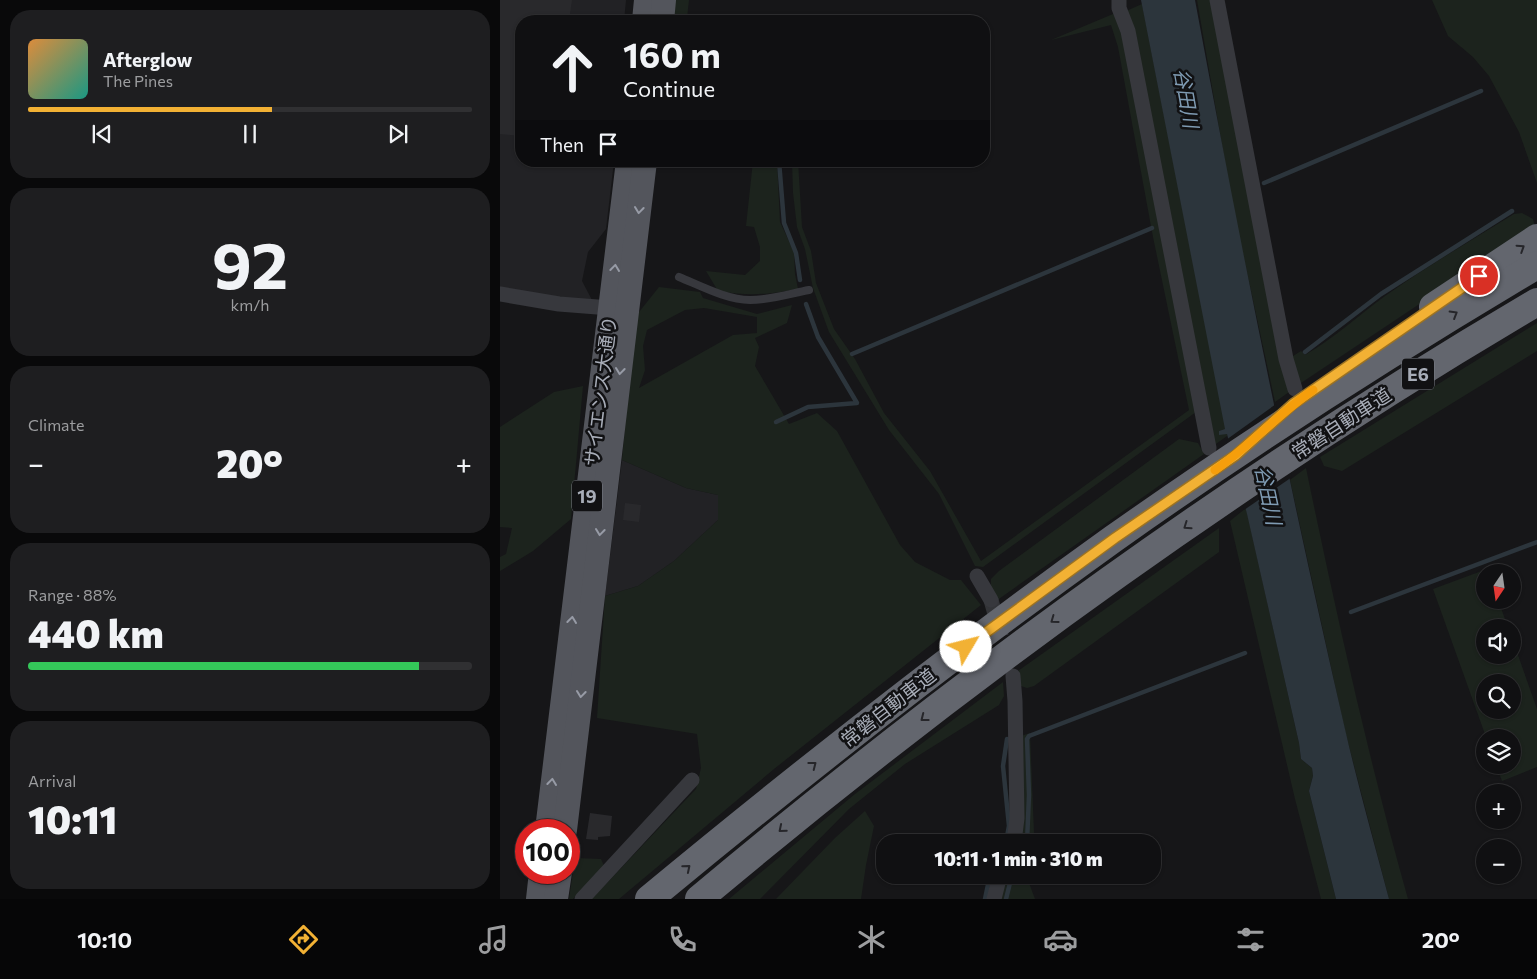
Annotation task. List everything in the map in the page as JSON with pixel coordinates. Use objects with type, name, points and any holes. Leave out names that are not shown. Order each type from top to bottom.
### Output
[{"type":"highway","points":[[1294,403],[1436,304],[1537,238]]},
{"type":"highway","name":"常磐自動車道","points":[[650,899],[769,799],[935,670],[1115,538],[1294,403],[1444,320],[1537,265]]},
{"type":"highway","name":"常磐自動車道","points":[[699,899],[788,824],[950,697],[1226,498],[1460,347],[1537,302]]},
{"type":"main road","points":[[645,15],[646,0]]},
{"type":"main road","points":[[663,15],[664,0]]},
{"type":"main road","name":"サイエンス大通り","points":[[548,819],[627,167]]},
{"type":"main road","name":"サイエンス大通り","points":[[566,819],[644,167]]},
{"type":"main road","points":[[538,899],[540,884]]},
{"type":"main road","points":[[556,899],[558,884]]},
{"type":"street","points":[[1119,0],[1119,8],[1128,31],[1221,457]]},
{"type":"street","points":[[1217,0],[1294,403]]},
{"type":"street","points":[[500,294],[559,304],[610,308]]},
{"type":"street","points":[[977,576],[991,600]]},
{"type":"street","points":[[1013,676],[1016,701],[1017,818],[1015,834]]},
{"type":"street","points":[[582,899],[692,780]]},
{"type":"street","points":[[994,899],[998,884]]},
{"type":"lane","points":[[679,277],[714,292],[748,300],[773,298],[808,290]]},
{"type":"shaded area","points":[[500,0],[626,0],[625,15],[515,15],[515,167],[613,167],[606,229],[588,252],[582,281],[592,300],[557,298],[500,288]]},
{"type":"shaded area","points":[[675,0],[689,0],[687,15],[674,15]]},
{"type":"shaded area","points":[[1197,0],[1211,0],[1289,392],[1275,402],[1232,203]]},
{"type":"shaded area","points":[[1432,0],[1537,0],[1537,183],[1519,132],[1489,76],[1473,57],[1448,36]]},
{"type":"shaded area","points":[[1142,4],[1226,429],[1219,431],[1219,434],[1227,434],[1227,436],[1213,446],[1124,12]]},
{"type":"shaded area","points":[[1113,14],[1119,17],[1196,412],[983,567],[975,566],[939,494],[889,430],[829,332],[813,288],[805,249],[797,227],[792,167],[798,167],[802,227],[811,251],[816,283],[834,329],[855,359],[884,413],[930,471],[981,561],[1189,410],[1153,237],[1118,47],[1111,25],[1051,40]]},
{"type":"shaded area","points":[[752,167],[777,167],[780,222],[794,252],[798,289],[758,294],[718,291],[706,271],[745,275],[760,261],[760,247],[754,227],[746,226]]},
{"type":"shaded area","points":[[1522,213],[1533,219],[1535,227],[1301,383],[1296,377],[1292,371],[1293,356],[1301,351],[1305,355],[1385,296],[1448,254],[1514,214]]},
{"type":"shaded area","points":[[659,287],[700,292],[703,298],[757,314],[792,305],[787,323],[755,338],[759,347],[755,366],[789,424],[817,413],[837,431],[900,545],[915,562],[950,580],[961,580],[981,605],[774,769],[619,899],[589,899],[606,884],[696,789],[701,768],[697,734],[597,718],[605,596],[638,586],[674,561],[718,520],[718,495],[686,488],[622,460],[635,317]],"holes":[[[704,308],[757,317],[757,333],[733,335],[639,388],[645,370],[643,346],[647,330],[685,310]]]},
{"type":"shaded area","points":[[1537,323],[1537,351],[1342,471],[1324,466],[1320,457]]},
{"type":"shaded area","points":[[583,386],[571,519],[533,551],[500,571],[500,557],[506,554],[512,528],[500,527],[500,427],[554,392]]},
{"type":"shaded area","points":[[1179,439],[1198,443],[1204,454],[996,601],[991,587],[991,579],[999,571]]},
{"type":"shaded area","points":[[622,460],[686,488],[718,495],[718,520],[674,561],[638,586],[605,596]]},
{"type":"shaded area","points":[[1306,468],[1353,685],[1408,899],[1389,899],[1345,731],[1290,480]]},
{"type":"shaded area","points":[[1246,508],[1301,759],[1312,768],[1313,776],[1309,791],[1336,899],[1321,899],[1295,799],[1230,521]]},
{"type":"shaded area","points":[[1219,528],[1219,552],[1034,686],[1027,688],[1021,686],[1018,671]]},
{"type":"shaded area","points":[[1476,573],[1476,609],[1501,609],[1505,619],[1476,619],[1476,664],[1521,664],[1537,709],[1537,767],[1521,773],[1521,729],[1483,729],[1480,719],[1521,719],[1521,674],[1476,674],[1476,709],[1433,589]]},
{"type":"shaded area","points":[[1003,682],[1004,696],[999,705],[905,764],[849,809],[760,899],[729,899],[855,794]]},
{"type":"shaded area","points":[[1030,733],[1033,834],[1018,834],[1021,736]]},
{"type":"shaded area","points":[[1499,774],[1520,774],[1502,781]]},
{"type":"shaded area","points":[[865,811],[874,826],[861,899],[776,899],[835,838]]},
{"type":"shaded area","points":[[580,858],[601,859],[604,866],[573,899],[569,899],[571,884],[580,884]]},
{"type":"shaded area","points":[[1005,884],[1029,884],[1035,899],[999,899]]},
{"type":"water","name":"谷田川","points":[[1141,0],[1195,0],[1247,274],[1304,547],[1350,750],[1389,899],[1336,899],[1309,791],[1313,776],[1312,768],[1301,759],[1247,514],[1227,434],[1219,435],[1219,431],[1225,429]]},
{"type":"pier","points":[[1276,404],[1292,477],[1244,510],[1226,440]]},
{"type":"building","points":[[500,0],[572,0],[570,15],[515,15],[515,135],[500,134]]},
{"type":"building","points":[[625,503],[641,505],[639,522],[623,520]]},
{"type":"building","points":[[590,813],[612,816],[610,836],[598,837],[598,840],[586,839]]},
{"type":"waterway","points":[[1264,183],[1481,91]]},
{"type":"waterway","points":[[779,167],[784,223],[796,253],[800,280]]},
{"type":"waterway","points":[[1305,352],[1381,294],[1512,211]]},
{"type":"waterway","points":[[852,354],[1152,228]]},
{"type":"waterway","points":[[776,422],[808,407],[857,403],[818,337],[806,304]]},
{"type":"waterway","points":[[1351,612],[1537,542]]},
{"type":"waterway","points":[[1027,834],[1029,795],[1027,739],[1029,736],[1245,653]]},
{"type":"waterway","points":[[1007,739],[1003,766],[1009,826],[1008,834]]},
{"type":"waterway","points":[[985,899],[988,884]]},
{"type":"waterway","points":[[1006,899],[1010,884]]},
{"type":"tunnel","points":[[991,600],[1008,660]]},
{"type":"slow traffic","points":[[1215,470],[1236,455],[1293,404],[1313,390]]},
{"type":"route","points":[[966,647],[1115,538],[1236,455],[1293,404],[1479,276]]}]
